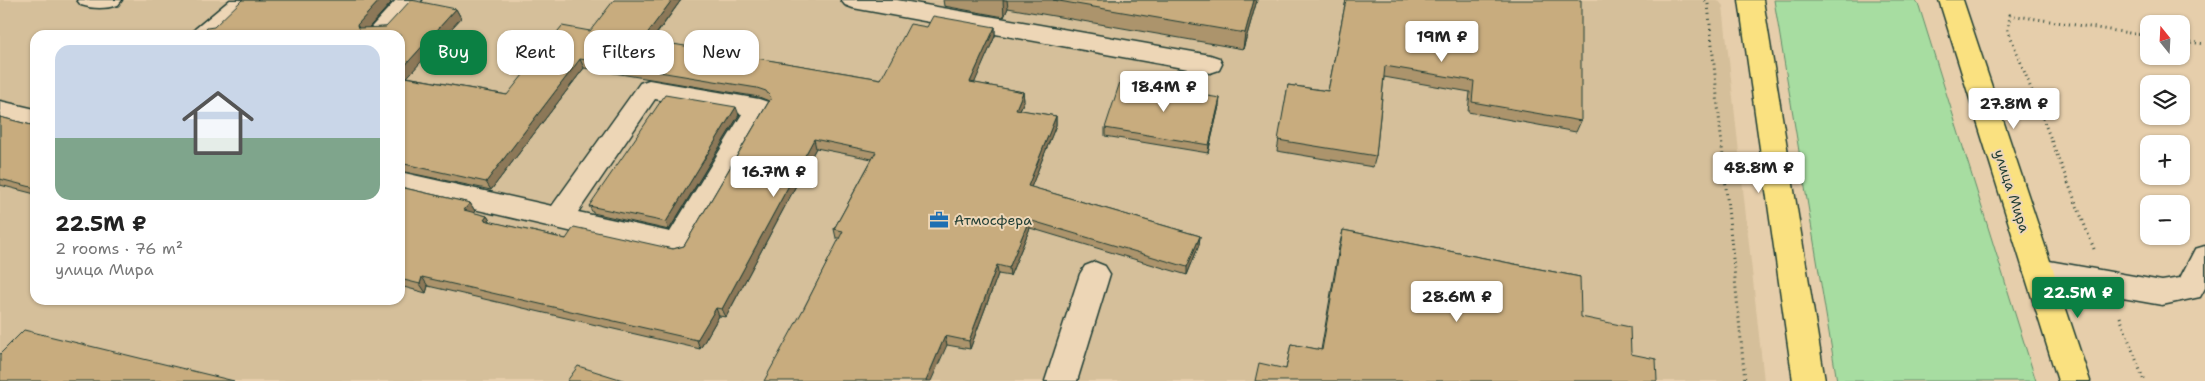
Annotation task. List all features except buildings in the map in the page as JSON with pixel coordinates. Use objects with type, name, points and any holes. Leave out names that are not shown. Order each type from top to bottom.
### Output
[{"type":"main road","points":[[1751,0],[1809,381]]},
{"type":"main road","name":"улица Мира","points":[[1951,0],[2074,381]]},
{"type":"lane","points":[[89,0],[110,0]]},
{"type":"lane","points":[[210,30],[244,0]]},
{"type":"lane","points":[[381,30],[410,0]]},
{"type":"lane","points":[[853,0],[1210,64]]},
{"type":"lane","points":[[405,183],[676,245],[759,108],[649,89],[559,218]]},
{"type":"lane","points":[[0,110],[30,117]]},
{"type":"lane","points":[[2038,271],[2162,293],[2190,289],[2205,257]]},
{"type":"lane","points":[[1061,381],[1095,274]]},
{"type":"path","points":[[1705,0],[1708,4],[1745,381]]},
{"type":"path","points":[[2140,35],[2010,16],[2008,30],[2144,381]]},
{"type":"path","points":[[2190,42],[2205,44]]},
{"type":"shaded area","points":[[0,0],[1718,0],[1723,6],[1764,381],[0,381]]},
{"type":"green space","points":[[1774,0],[1915,0],[1919,6],[2036,381],[1837,381]]},
{"type":"place","name":"Атмосфера","points":[[939,220]]}]
